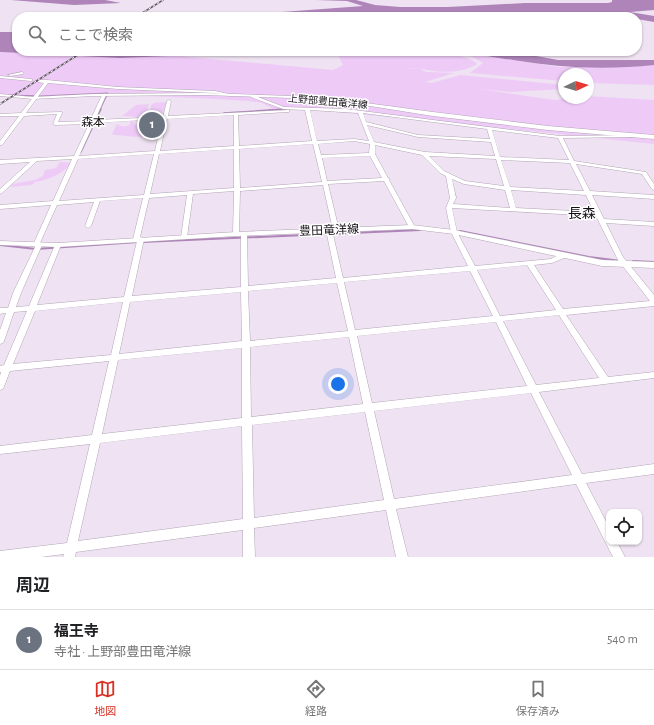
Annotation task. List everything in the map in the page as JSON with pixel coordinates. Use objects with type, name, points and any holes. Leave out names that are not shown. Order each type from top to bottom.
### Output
[{"type":"main road","name":"上野部豊田竜洋線","points":[[0,95],[33,98],[104,95],[231,95],[337,100],[491,122],[637,136],[654,136]]},
{"type":"main road","name":"豊田竜洋線","points":[[0,243],[37,245],[240,234],[412,227],[454,232],[562,256],[602,263],[654,266]]},
{"type":"street","points":[[0,77],[22,74]]},
{"type":"street","points":[[0,77],[31,80]]},
{"type":"street","points":[[39,80],[118,88],[215,92],[231,95]]},
{"type":"street","points":[[0,144],[47,81]]},
{"type":"street","points":[[219,88],[243,96]]},
{"type":"street","points":[[0,341],[10,310],[37,245],[104,95]]},
{"type":"street","points":[[254,96],[283,108],[360,112],[560,137],[637,136]]},
{"type":"street","points":[[71,552],[127,299],[146,197],[169,101]]},
{"type":"street","points":[[0,116],[60,112],[55,124],[307,109]]},
{"type":"street","points":[[307,109],[325,183],[341,281],[352,333],[402,557]]},
{"type":"street","points":[[360,112],[372,143],[372,154],[412,227]]},
{"type":"street","points":[[236,114],[237,190],[244,289],[249,557]]},
{"type":"street","points":[[364,123],[418,136],[493,141]]},
{"type":"street","points":[[489,129],[514,210]]},
{"type":"street","points":[[560,137],[623,264],[654,302]]},
{"type":"street","points":[[0,162],[354,140],[424,154],[573,162],[644,173],[651,178],[654,188]]},
{"type":"street","points":[[318,157],[372,154]]},
{"type":"street","points":[[424,154],[449,176],[464,182],[506,188],[654,197]]},
{"type":"street","points":[[0,192],[35,160]]},
{"type":"street","points":[[449,176],[453,198],[449,206],[454,232],[606,532]]},
{"type":"street","points":[[0,207],[387,179]]},
{"type":"street","points":[[184,237],[190,194]]},
{"type":"street","points":[[88,226],[98,200]]},
{"type":"street","points":[[449,206],[598,214]]},
{"type":"street","points":[[602,221],[654,224]]},
{"type":"street","points":[[0,386],[3,369],[58,244]]},
{"type":"street","points":[[0,311],[472,269],[552,261],[562,256]]},
{"type":"street","points":[[529,263],[605,380]]},
{"type":"street","points":[[3,369],[561,313],[654,302]]},
{"type":"street","points":[[0,450],[369,409],[533,388],[654,375]]},
{"type":"street","points":[[0,557],[71,552],[249,524],[654,469]]},
{"type":"street","points":[[613,545],[619,557]]},
{"type":"shaded area","points":[[11,0],[105,0],[121,3],[74,5]]},
{"type":"shaded area","points":[[316,0],[356,0],[375,5],[400,7],[448,7],[525,3],[608,3],[612,2],[612,0],[654,0],[654,10],[630,12],[282,12],[363,6],[347,1]]},
{"type":"shaded area","points":[[642,14],[654,16],[654,22],[642,20]]},
{"type":"shaded area","points":[[0,32],[12,32],[12,53],[0,52]]},
{"type":"shaded area","points":[[7,51],[12,51],[12,56],[178,56],[333,70],[343,65],[338,56],[460,56],[467,58],[477,64],[466,69],[453,72],[433,71],[419,68],[426,72],[454,73],[425,82],[432,83],[460,75],[558,84],[558,89],[510,92],[479,89],[558,100],[558,104],[594,104],[594,96],[654,100],[654,144],[413,119],[302,109],[273,109],[262,103],[248,101],[92,95],[0,95],[0,52]]},
{"type":"shaded area","points":[[80,56],[168,56],[120,58]]},
{"type":"shaded area","points":[[471,56],[486,56],[559,67],[654,65],[654,85],[594,83],[594,68],[558,68],[558,80],[470,73],[483,63]]},
{"type":"shaded area","points":[[488,56],[536,56],[558,60],[654,60],[654,65],[601,68],[531,63]]},
{"type":"shaded area","points":[[167,102],[162,115],[150,113],[151,105],[154,103]]},
{"type":"shaded area","points":[[149,104],[146,113],[137,117],[122,116],[136,105]]},
{"type":"shaded area","points":[[133,120],[134,124],[136,125],[141,120],[145,120],[140,134],[148,134],[158,127],[160,127],[160,131],[144,137],[112,134],[117,124],[122,126],[130,125],[130,121]]},
{"type":"shaded area","points":[[60,162],[73,163],[56,176],[46,180],[35,182],[32,185],[11,187],[12,184],[35,180],[43,176],[45,170],[56,168]]},
{"type":"building","points":[[145,121],[160,121],[159,126],[156,126],[155,129],[145,129]]},
{"type":"waterway","points":[[10,95],[41,96],[108,93],[100,110]]},
{"type":"waterway","points":[[81,152],[101,109]]},
{"type":"waterway","points":[[274,110],[285,109]]},
{"type":"waterway","points":[[274,110],[287,109]]},
{"type":"waterway","points":[[269,110],[274,110]]},
{"type":"waterway","points":[[224,113],[274,110]]},
{"type":"waterway","points":[[142,242],[420,230]]},
{"type":"waterway","points":[[460,231],[589,257],[621,261]]},
{"type":"waterway","points":[[0,245],[36,249],[138,242]]},
{"type":"waterway","points":[[633,261],[654,262]]},
{"type":"railway","points":[[144,12],[163,0]]},
{"type":"railway","points":[[0,104],[76,56]]},
{"type":"place","name":"福王寺","points":[[152,125]]},
{"type":"district","name":"森本","points":[[93,122]]},
{"type":"district","name":"長森","points":[[582,213]]}]
